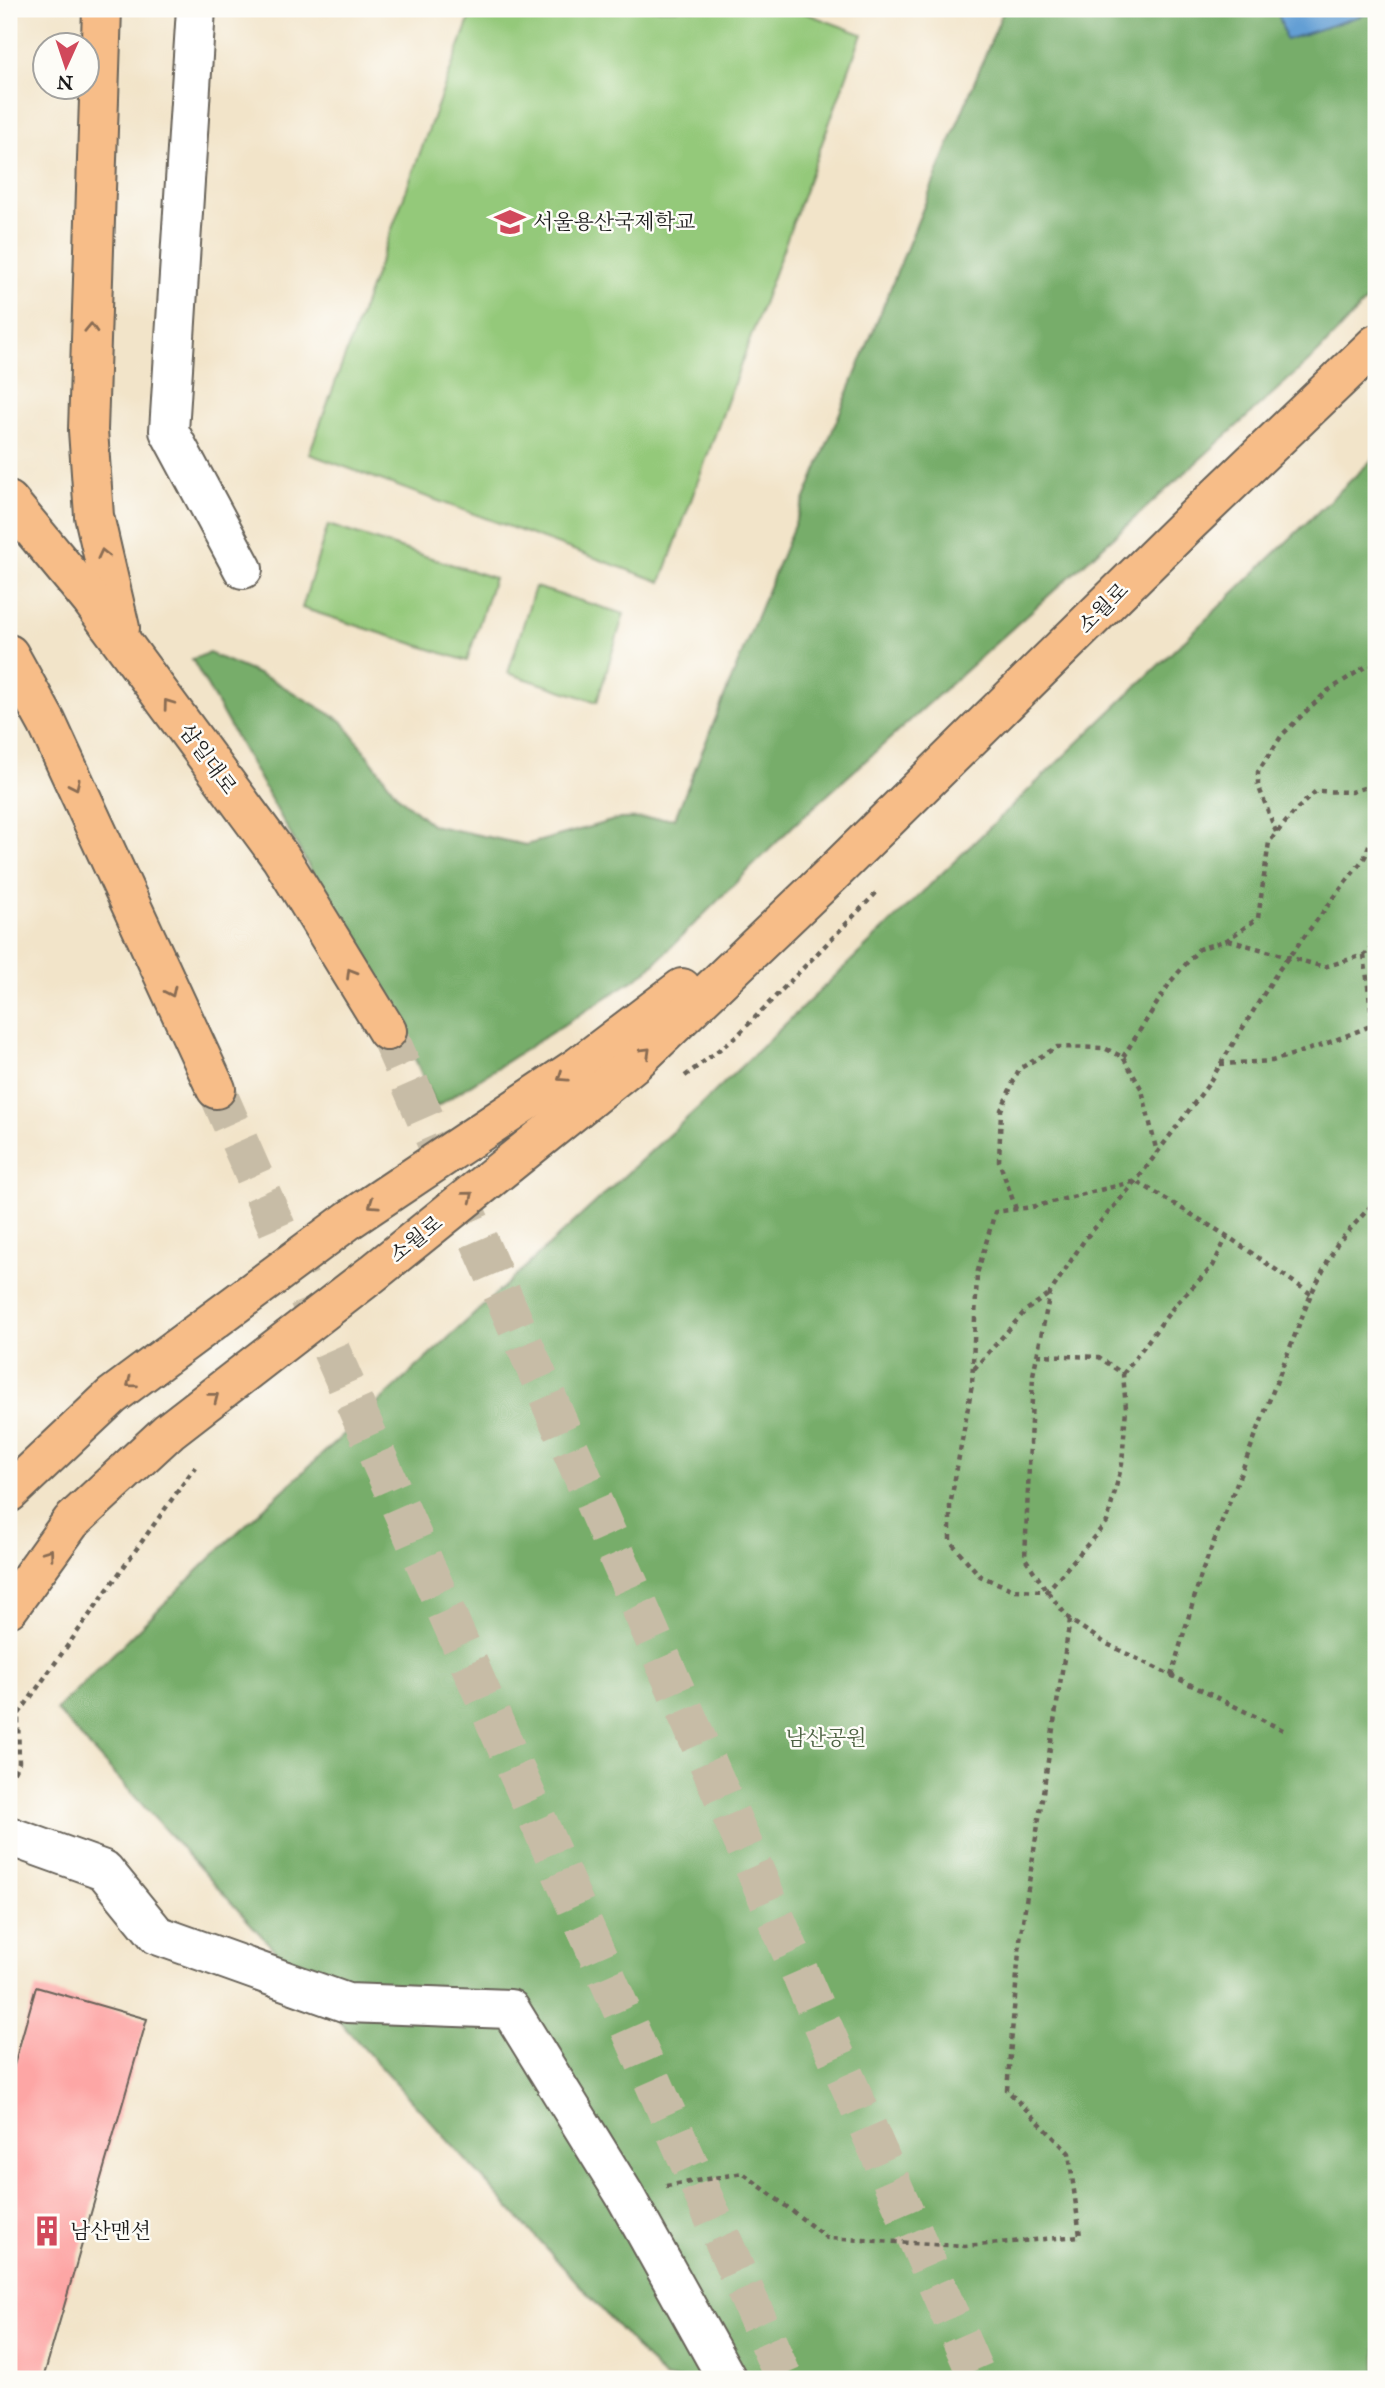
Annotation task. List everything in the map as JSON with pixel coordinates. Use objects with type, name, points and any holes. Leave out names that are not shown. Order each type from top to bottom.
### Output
[{"type":"main road","points":[[102,9],[88,430],[94,516],[124,644]]},
{"type":"main road","name":"소월로","points":[[9,1608],[71,1522],[169,1432],[372,1274],[634,1063],[1376,344]]},
{"type":"main road","name":"삼일대로","points":[[9,501],[91,600],[281,858],[387,1031]]},
{"type":"main road","points":[[9,654],[47,723],[216,1089]]},
{"type":"main road","name":"소월로","points":[[9,1493],[113,1396],[134,1380],[349,1220],[579,1066],[832,874]]},
{"type":"street","points":[[196,9],[169,432],[243,569]]},
{"type":"street","points":[[9,1836],[104,1870],[157,1936],[347,2003],[510,2010],[624,2194],[727,2379]]},
{"type":"path","points":[[1277,833],[1258,785],[1258,772],[1282,735],[1326,692],[1365,667],[1376,666]]},
{"type":"path","points":[[1376,756],[1370,786],[1376,801]]},
{"type":"path","points":[[1123,1056],[1171,981],[1199,949],[1227,940],[1258,918],[1269,842],[1277,833],[1316,791],[1351,792],[1370,786]]},
{"type":"path","points":[[1283,1730],[1105,1643],[1070,1620],[1047,1591],[1026,1558],[1033,1375],[1050,1293],[1085,1239],[1136,1181],[1207,1086],[1278,971],[1365,857],[1376,824]]},
{"type":"path","points":[[1227,940],[1324,967],[1364,955],[1376,943]]},
{"type":"path","points":[[1220,1065],[1272,1061],[1374,1024],[1364,955]]},
{"type":"path","points":[[1016,1209],[999,1161],[1001,1110],[1019,1069],[1057,1047],[1104,1048],[1123,1056],[1142,1090],[1157,1153]]},
{"type":"path","points":[[1047,1591],[1014,1590],[980,1576],[950,1541],[950,1506],[973,1370],[977,1274],[995,1212],[1032,1207],[1136,1181],[1227,1236],[1311,1294]]},
{"type":"path","points":[[1171,1676],[1202,1572],[1311,1294],[1337,1244],[1376,1200]]},
{"type":"path","points":[[1047,1591],[1107,1522],[1122,1464],[1126,1408],[1123,1374],[1176,1304],[1213,1266],[1227,1236]]},
{"type":"path","points":[[973,1370],[1025,1311],[1050,1293]]},
{"type":"path","points":[[1037,1354],[1100,1357],[1123,1374]]},
{"type":"path","points":[[624,2194],[743,2173],[827,2238],[965,2246],[1080,2236],[1069,2153],[1007,2090],[1020,1940],[1070,1620]]},
{"type":"path","points":[[9,1782],[19,1762]]},
{"type":"green space","points":[[473,9],[794,9],[862,34],[661,582],[309,454]]},
{"type":"green space","points":[[1004,9],[1376,9],[1376,290],[1319,352],[793,826],[646,972],[436,1107],[409,1045],[192,659],[209,653],[272,680],[342,721],[398,796],[432,825],[526,845],[618,819],[675,818]]},
{"type":"green space","name":"남산공원","points":[[1376,456],[1376,2379],[665,2379],[56,1710],[227,1542],[700,1106]]},
{"type":"green space","points":[[328,525],[494,578],[467,661],[302,608]]},
{"type":"green space","points":[[535,587],[624,614],[597,702],[508,673]]},
{"type":"water","points":[[1277,9],[1376,9],[1376,11],[1286,40]]},
{"type":"building","name":"남산맨션","points":[[36,1987],[147,2019],[43,2379],[9,2379],[9,2083]]},
{"type":"tunnel","points":[[387,1031],[978,2379]]},
{"type":"tunnel","points":[[216,1089],[784,2379]]},
{"type":"place","name":"서울용산국제학교","points":[[510,222]]},
{"type":"place","name":"남산맨션","points":[[47,2231]]}]
